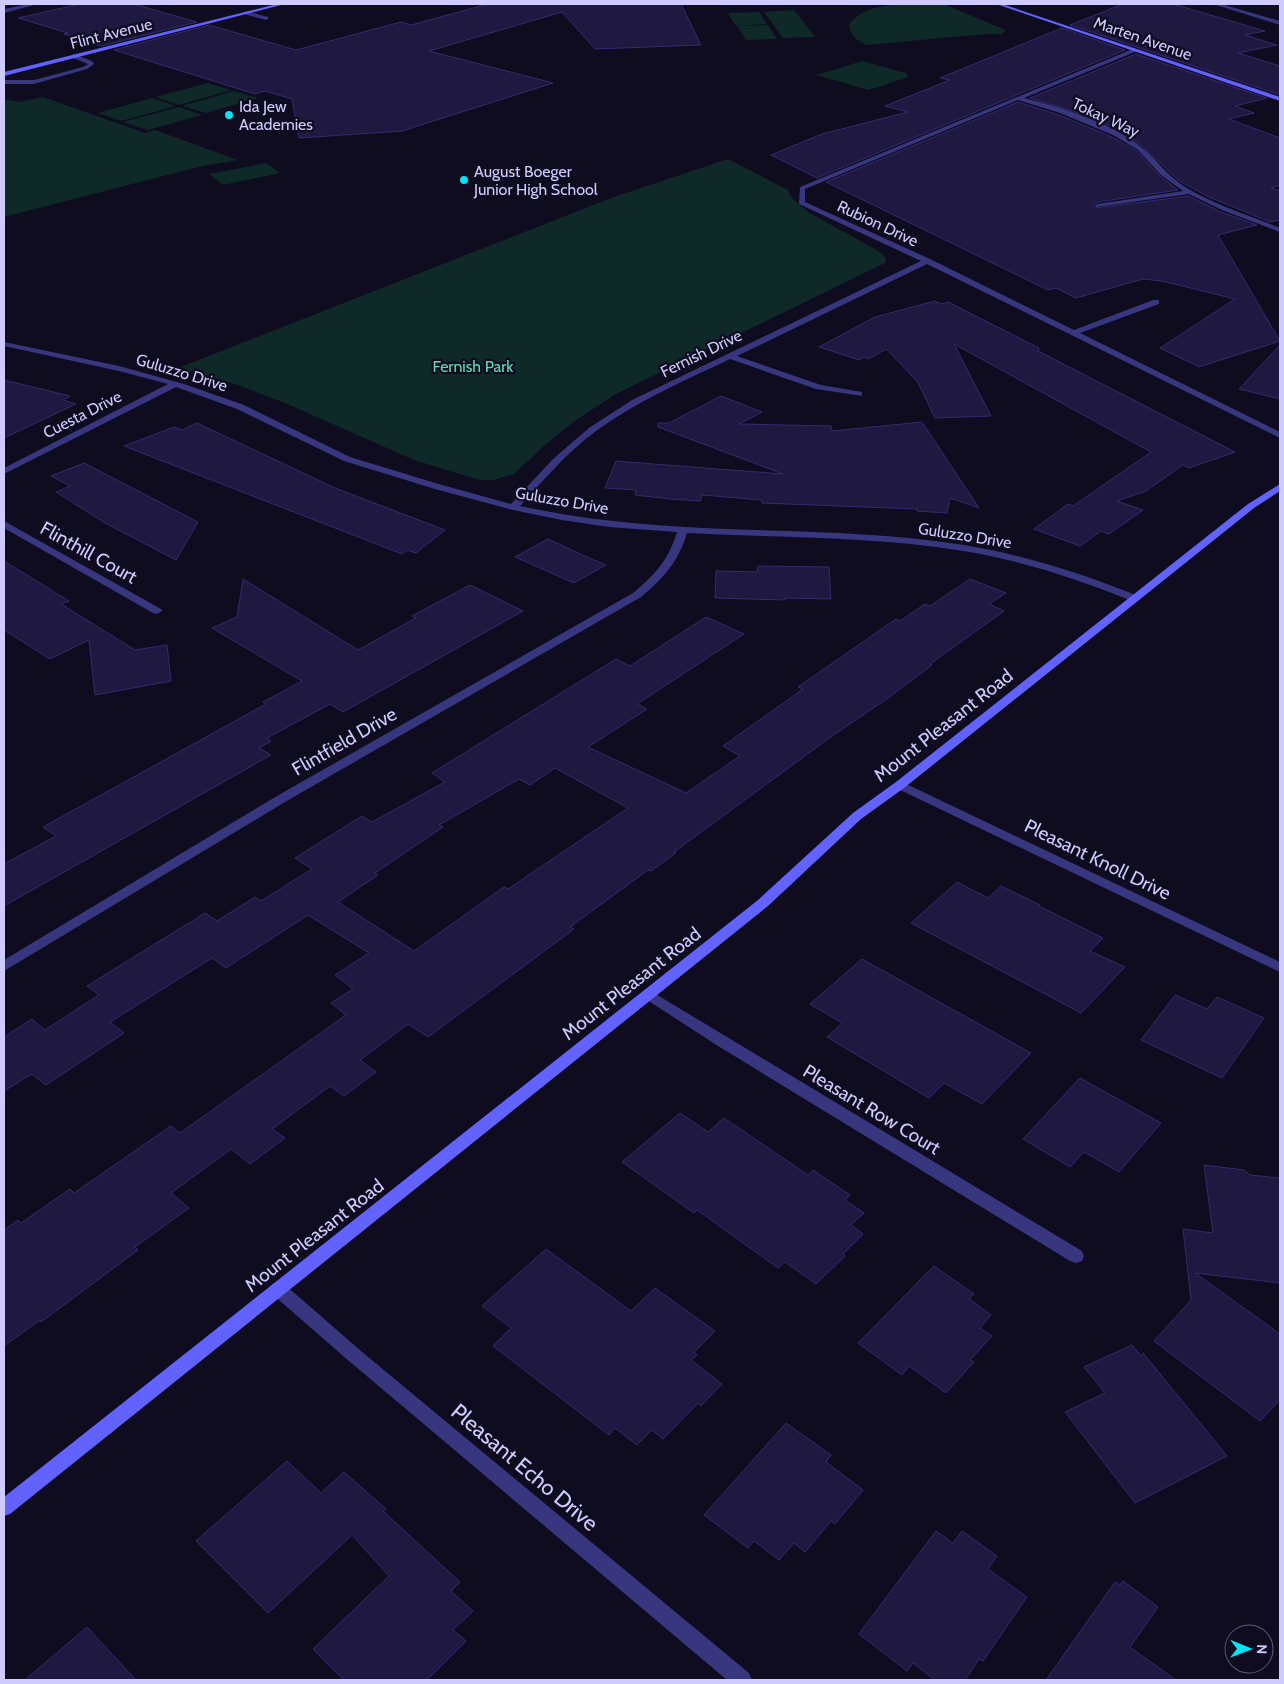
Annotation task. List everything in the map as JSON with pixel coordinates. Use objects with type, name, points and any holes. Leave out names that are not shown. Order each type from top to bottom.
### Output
[{"type":"street","points":[[4,11],[36,4]]},
{"type":"street","name":"Flint Avenue","points":[[4,74],[282,4]]},
{"type":"street","name":"Marten Avenue","points":[[998,4],[1280,99]]},
{"type":"street","points":[[1216,4],[1280,23]]},
{"type":"street","points":[[246,13],[266,18]]},
{"type":"street","name":"Rubion Drive","points":[[1135,50],[802,188],[802,203],[927,261],[1280,435]]},
{"type":"street","points":[[4,82],[34,82],[85,68],[90,64],[90,62],[73,56]]},
{"type":"street","name":"Tokay Way","points":[[1016,98],[1054,109],[1124,137],[1140,149],[1158,170],[1189,192],[1280,230]]},
{"type":"street","points":[[1098,206],[1189,192]]},
{"type":"street","name":"Fernish Drive","points":[[512,507],[556,462],[592,430],[634,402],[927,261]]},
{"type":"street","points":[[1074,333],[1156,302]]},
{"type":"street","name":"Guluzzo Drive","points":[[4,344],[134,372],[174,384],[228,402],[347,458],[448,491],[512,507],[565,518],[683,530],[884,538],[939,544],[1002,555],[1060,570],[1134,598]]},
{"type":"street","points":[[729,356],[819,388],[859,394]]},
{"type":"street","name":"Cuesta Drive","points":[[4,471],[174,384]]},
{"type":"street","name":"Mount Pleasant Road","points":[[4,1508],[763,903],[858,816],[900,785],[1251,506],[1280,487]]},
{"type":"street","name":"Flinthill Court","points":[[4,524],[157,611]]},
{"type":"street","name":"Flintfield Drive","points":[[4,966],[281,799],[636,595],[664,573],[678,548],[683,530]]},
{"type":"street","name":"Pleasant Knoll Drive","points":[[900,785],[1280,967]]},
{"type":"street","name":"Pleasant Row Court","points":[[648,995],[1076,1256]]},
{"type":"street","name":"Pleasant Echo Drive","points":[[278,1289],[362,1362],[742,1680]]},
{"type":"green space","points":[[943,4],[1006,30],[1002,34],[866,45],[856,39],[851,32],[849,24],[864,12],[881,6]]},
{"type":"green space","points":[[794,10],[815,37],[783,38],[764,12]]},
{"type":"green space","points":[[759,12],[767,24],[736,26],[728,13]]},
{"type":"green space","points":[[768,25],[777,39],[746,40],[737,26]]},
{"type":"green space","points":[[862,61],[906,73],[908,77],[869,90],[816,75]]},
{"type":"green space","points":[[208,83],[231,90],[179,105],[155,97]]},
{"type":"green space","points":[[234,91],[258,98],[206,113],[182,106]]},
{"type":"green space","points":[[43,97],[145,133],[155,130],[238,160],[202,166],[4,217],[4,99],[19,102]]},
{"type":"green space","points":[[152,98],[176,106],[121,121],[98,113]]},
{"type":"green space","points":[[179,107],[202,115],[148,130],[123,122]]},
{"type":"green space","name":"Fernish Park","points":[[728,159],[788,190],[791,197],[808,212],[882,253],[886,258],[885,263],[616,394],[576,420],[547,443],[514,474],[493,480],[480,480],[414,460],[285,403],[238,385],[178,368],[611,198]]},
{"type":"green space","points":[[266,163],[280,173],[223,185],[209,174]]},
{"type":"building","points":[[80,4],[133,4],[197,22],[101,46],[64,34],[68,33],[18,18]]},
{"type":"building","points":[[488,4],[681,4],[701,45],[595,49],[562,12],[429,51],[553,83],[402,131],[299,138],[292,99],[265,91],[255,94],[114,50],[209,25],[296,50],[401,22],[411,25]]},
{"type":"building","points":[[1123,4],[1173,4],[1265,31],[1245,35],[1277,45],[1238,53],[1280,66],[1280,95],[1070,25]]},
{"type":"building","points":[[1062,28],[1125,50],[817,178],[771,155],[822,134],[908,112],[885,106],[950,80],[940,78]]},
{"type":"building","points":[[1136,54],[1267,98],[1235,106],[1254,113],[1229,119],[1280,138],[1280,185],[1271,188],[1280,191],[1280,220],[1270,222],[1209,197],[1179,181],[1141,145],[1115,128],[1085,115],[1030,98]]},
{"type":"building","points":[[1018,102],[1059,115],[1112,137],[1137,151],[1160,176],[1178,190],[1098,202],[1094,205],[1095,208],[1189,196],[1221,212],[1257,225],[1218,235],[1280,341],[1199,367],[1160,348],[1235,299],[1162,281],[1143,279],[1076,298],[1056,288],[1048,290],[826,182]]},
{"type":"building","points":[[935,301],[941,304],[948,302],[1039,348],[1038,351],[1235,452],[1189,468],[1183,465],[1146,491],[1117,501],[1143,510],[1109,534],[1101,531],[1080,546],[1034,529],[1068,504],[1073,506],[1151,452],[954,344],[991,416],[935,418],[917,381],[886,349],[869,359],[864,357],[859,360],[819,347],[875,317]]},
{"type":"building","points":[[1280,345],[1280,399],[1239,389]]},
{"type":"building","points":[[4,380],[70,396],[63,400],[76,404],[4,438]]},
{"type":"building","points":[[721,396],[762,412],[739,424],[831,426],[832,431],[922,422],[979,508],[950,498],[947,513],[917,511],[917,509],[762,503],[762,500],[702,495],[700,501],[671,499],[635,495],[636,490],[605,488],[616,461],[783,474],[658,427],[658,423],[669,423]]},
{"type":"building","points":[[197,423],[335,488],[445,530],[416,553],[407,550],[402,554],[124,446],[174,427],[182,430]]},
{"type":"building","points":[[84,463],[198,522],[176,560],[105,523],[56,492],[70,486],[51,476]]},
{"type":"building","points":[[548,539],[606,565],[574,583],[515,557]]},
{"type":"building","points":[[4,561],[69,601],[61,604],[135,650],[167,645],[171,681],[95,695],[89,640],[50,659],[4,630]]},
{"type":"building","points":[[758,566],[829,567],[831,599],[715,598],[716,571],[757,572]]},
{"type":"building","points":[[243,579],[358,650],[416,618],[412,616],[470,585],[523,611],[343,712],[330,704],[267,738],[271,741],[259,748],[271,755],[4,906],[4,864],[56,836],[43,827],[266,704],[263,702],[302,681],[212,628],[237,617]]},
{"type":"building","points":[[970,579],[1006,593],[989,604],[1004,611],[930,664],[932,665],[888,698],[832,736],[674,852],[676,853],[651,871],[648,870],[570,927],[574,929],[428,1037],[408,1024],[360,1060],[376,1072],[344,1096],[330,1086],[272,1129],[285,1138],[250,1164],[231,1149],[171,1193],[189,1208],[135,1247],[138,1250],[41,1322],[40,1320],[4,1346],[4,1230],[18,1220],[21,1223],[70,1189],[74,1193],[171,1126],[180,1133],[346,1015],[331,1003],[353,989],[335,975],[369,953],[308,915],[226,968],[212,958],[110,1022],[124,1033],[46,1085],[32,1074],[4,1091],[4,1037],[32,1019],[45,1030],[99,995],[87,986],[205,913],[217,921],[255,897],[261,901],[312,869],[295,858],[362,816],[372,822],[445,782],[432,773],[616,659],[630,666],[706,617],[744,634],[637,704],[647,709],[588,747],[686,793],[740,756],[723,746],[803,689],[798,687],[896,619],[900,621],[925,604],[930,606]],"holes":[[[555,768],[628,808],[508,889],[504,887],[414,951],[338,902],[378,875],[375,873],[443,827],[439,825],[519,779],[530,785]]]},
{"type":"building","points":[[957,882],[988,898],[1001,886],[1040,905],[1103,938],[1090,951],[1125,967],[1081,1013],[911,923]]},
{"type":"building","points":[[862,959],[1031,1053],[982,1104],[944,1083],[929,1098],[827,1037],[842,1023],[810,1004]]},
{"type":"building","points":[[1175,995],[1207,1009],[1217,997],[1264,1018],[1222,1078],[1141,1040]]},
{"type":"building","points":[[1080,1078],[1161,1123],[1119,1172],[1084,1152],[1070,1167],[1023,1139]]},
{"type":"building","points":[[680,1113],[708,1132],[724,1118],[808,1175],[813,1170],[850,1195],[845,1200],[864,1213],[851,1225],[863,1234],[843,1254],[845,1256],[816,1284],[785,1262],[778,1268],[697,1210],[694,1213],[622,1162]]},
{"type":"building","points":[[1204,1165],[1244,1170],[1250,1175],[1280,1178],[1280,1283],[1195,1273],[1280,1334],[1280,1400],[1260,1421],[1154,1341],[1191,1300],[1183,1229],[1213,1233]]},
{"type":"building","points":[[546,1249],[631,1311],[655,1288],[715,1331],[694,1352],[697,1355],[691,1360],[722,1384],[701,1406],[698,1403],[663,1439],[652,1430],[637,1445],[615,1428],[609,1435],[493,1346],[511,1328],[482,1306]]},
{"type":"building","points":[[934,1266],[974,1294],[969,1299],[991,1315],[980,1328],[992,1336],[970,1360],[974,1362],[946,1393],[909,1366],[902,1375],[858,1343]]},
{"type":"building","points":[[1132,1345],[1141,1356],[1143,1353],[1227,1456],[1135,1503],[1065,1412],[1105,1393],[1084,1367]]},
{"type":"building","points":[[786,1423],[831,1455],[826,1462],[863,1490],[835,1524],[831,1521],[805,1552],[794,1543],[779,1560],[754,1541],[748,1548],[704,1515]]},
{"type":"building","points":[[287,1461],[321,1493],[344,1472],[386,1509],[383,1511],[460,1582],[451,1591],[473,1611],[453,1630],[466,1641],[427,1680],[344,1680],[313,1649],[389,1576],[352,1535],[268,1613],[196,1541]]},
{"type":"building","points":[[936,1531],[953,1543],[962,1531],[997,1556],[988,1569],[1027,1597],[983,1661],[979,1659],[965,1680],[935,1680],[913,1663],[907,1671],[859,1634]]},
{"type":"building","points":[[1123,1581],[1158,1607],[1130,1647],[1176,1680],[1046,1680],[1115,1582],[1120,1585]]},
{"type":"building","points":[[87,1627],[136,1680],[25,1680]]},
{"type":"place","name":"Ida Jew Academies","points":[[229,115]]},
{"type":"place","name":"August Boeger Junior High School","points":[[464,180]]}]
